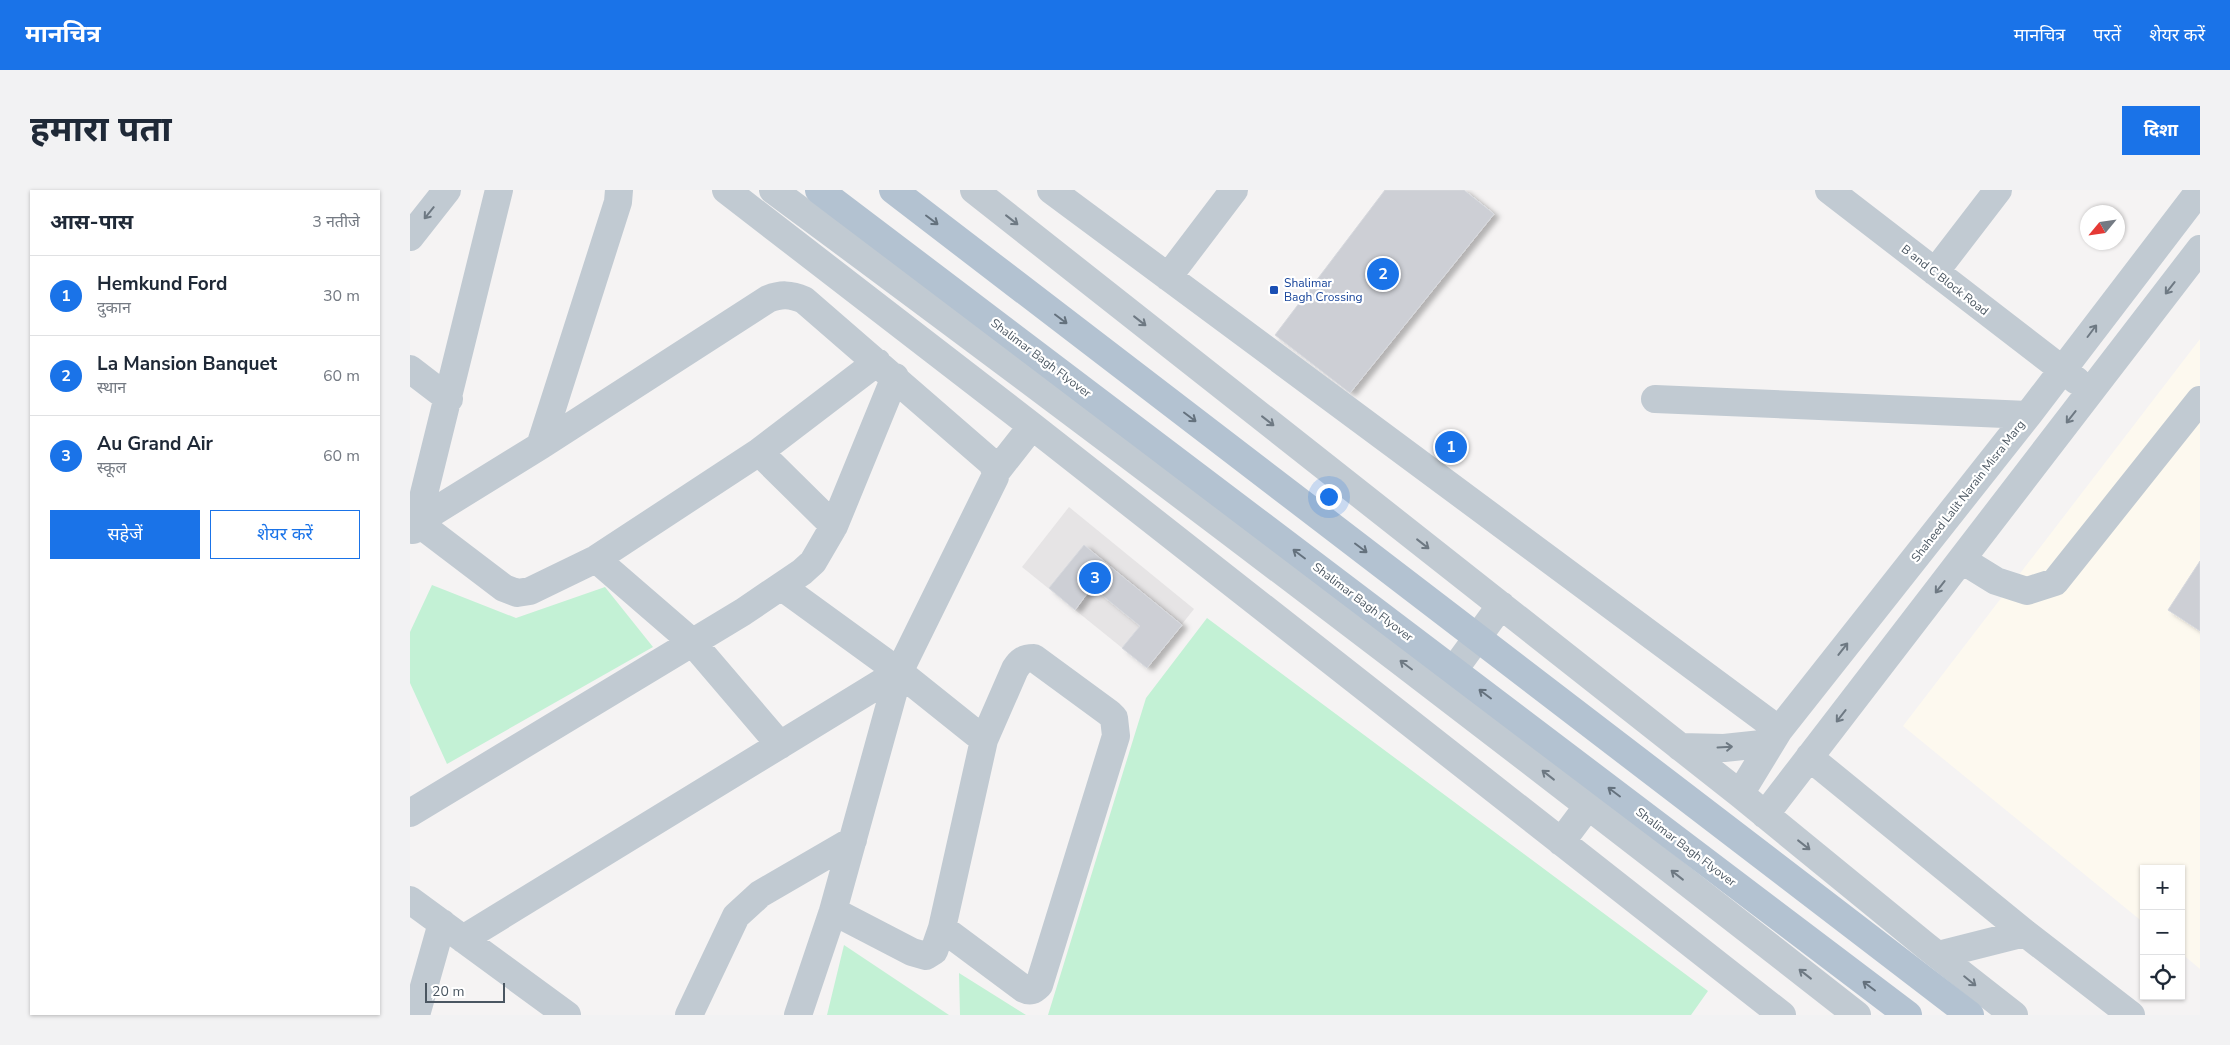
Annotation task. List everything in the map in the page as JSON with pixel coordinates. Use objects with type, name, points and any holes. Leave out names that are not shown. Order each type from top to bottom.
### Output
[{"type":"main road","name":"Shalimar Bagh Flyover","points":[[819,190],[1908,1015]]},
{"type":"main road","points":[[893,190],[1970,1015]]},
{"type":"street","points":[[410,237],[447,190]]},
{"type":"street","points":[[414,529],[449,399],[498,190]]},
{"type":"street","points":[[540,446],[616,211],[620,195],[619,190]]},
{"type":"street","points":[[726,190],[1032,426],[1782,1015]]},
{"type":"street","points":[[773,190],[1439,690],[1858,1015]]},
{"type":"street","points":[[974,190],[1680,747],[1745,786],[1938,955],[2014,1015]]},
{"type":"street","points":[[1051,190],[1775,737]]},
{"type":"street","points":[[1168,277],[1234,190]]},
{"type":"street","name":"B and C Block Road","points":[[1828,190],[2091,391]]},
{"type":"street","points":[[1935,272],[1998,190]]},
{"type":"street","name":"Shaheed Lalit Narain Misra Marg","points":[[1745,786],[1775,737],[2028,415],[2200,190]]},
{"type":"street","points":[[1771,807],[2200,249]]},
{"type":"street","points":[[414,529],[768,299],[780,294],[804,300],[992,463],[996,472]]},
{"type":"street","points":[[410,369],[449,399]]},
{"type":"street","points":[[414,529],[504,588],[517,593],[530,591],[596,558],[886,370]]},
{"type":"street","points":[[410,813],[744,612],[782,587],[813,562],[834,526],[886,370]]},
{"type":"street","points":[[1655,398],[2028,415]]},
{"type":"street","points":[[1962,560],[1996,581],[2027,592],[2055,582],[2200,400]]},
{"type":"street","points":[[798,1015],[833,910],[899,672],[996,472],[1032,426]]},
{"type":"street","points":[[759,452],[834,526]]},
{"type":"street","points":[[596,558],[692,642],[780,745]]},
{"type":"street","points":[[782,587],[899,672],[984,740]]},
{"type":"street","points":[[1439,690],[1501,606]]},
{"type":"street","points":[[833,910],[912,952],[926,956],[934,951],[942,928],[984,740],[1015,669],[1020,661],[1026,658],[1034,658],[1114,718],[1116,728],[1116,736],[1038,985],[1034,990],[1024,989],[942,928]]},
{"type":"street","points":[[463,939],[899,672]]},
{"type":"street","points":[[1680,747],[1724,748],[1775,737]]},
{"type":"street","points":[[1810,757],[2025,933],[2131,1015]]},
{"type":"street","points":[[1561,842],[1588,806]]},
{"type":"street","points":[[689,1015],[736,916],[760,894],[853,840]]},
{"type":"street","points":[[410,900],[568,1015]]},
{"type":"street","points":[[416,1015],[442,923]]},
{"type":"street","points":[[1938,955],[2025,933]]},
{"type":"shaded area","points":[[2200,339],[2200,969],[2185,956],[2185,865],[2140,865],[2140,920],[1903,726]]},
{"type":"shaded area","points":[[1069,507],[1194,609],[1147,668],[1022,567]]},
{"type":"green space","points":[[432,585],[516,618],[605,587],[653,647],[447,764],[410,683],[410,632]]},
{"type":"green space","points":[[1207,618],[1708,991],[1691,1015],[1048,1015],[1146,698]]},
{"type":"green space","points":[[844,945],[949,1015],[827,1015]]},
{"type":"green space","points":[[959,973],[1026,1015],[960,1015]]},
{"type":"building","points":[[1385,190],[1464,190],[1494,214],[1350,393],[1275,335]]},
{"type":"building","points":[[1084,545],[1182,625],[1147,668],[1122,648],[1140,626],[1092,587],[1075,610],[1049,588]]},
{"type":"building","points":[[2200,561],[2200,631],[2168,610]]},
{"type":"place","name":"La Mansion Banquet","points":[[1383,274]]},
{"type":"place","name":"Shalimar Bagh Crossing","points":[[1274,290]]},
{"type":"place","name":"Hemkund Ford","points":[[1451,447]]},
{"type":"place","name":"Au Grand Air","points":[[1095,578]]}]
